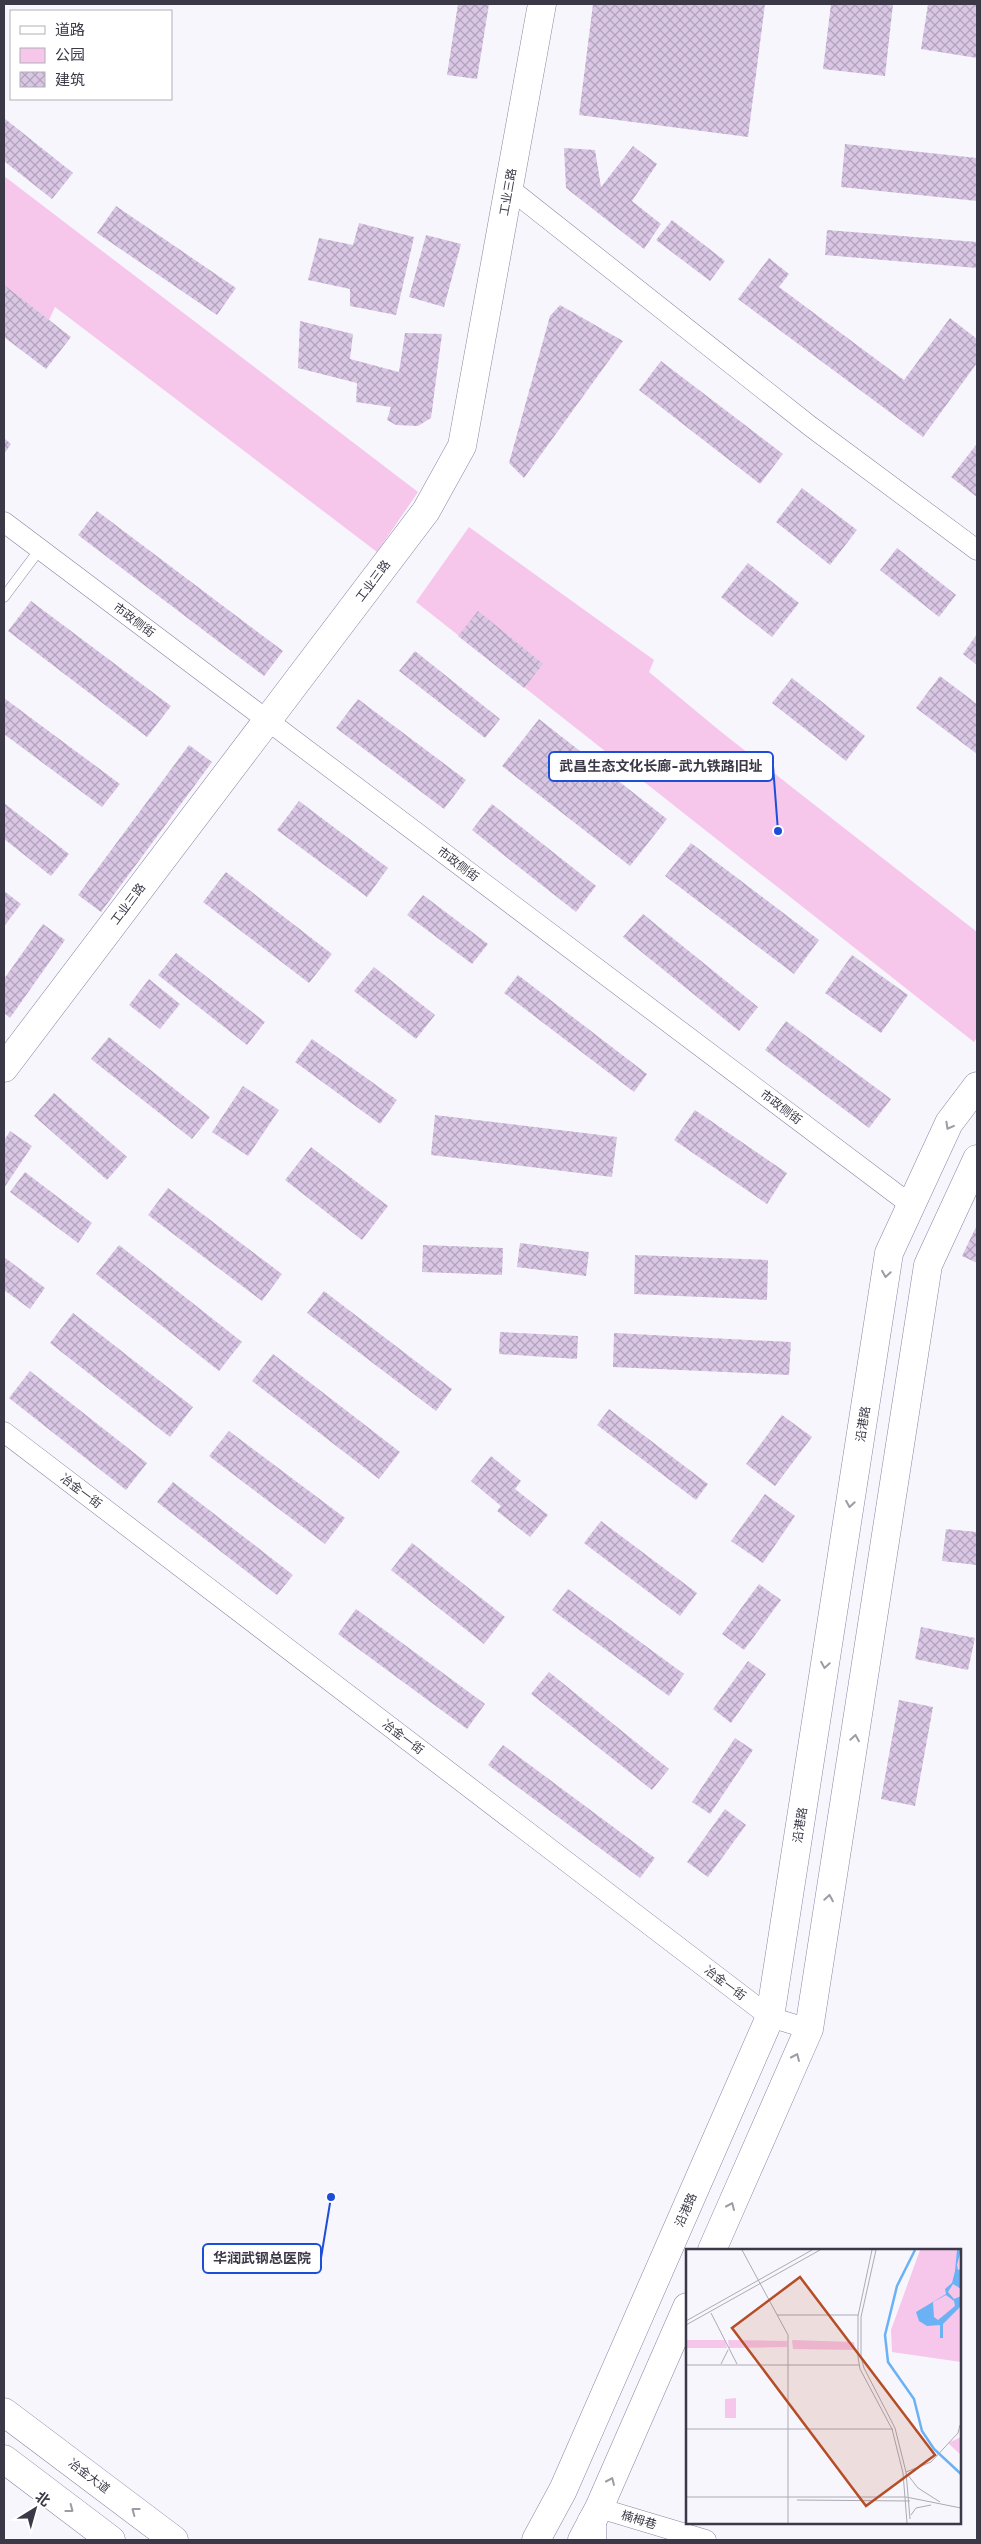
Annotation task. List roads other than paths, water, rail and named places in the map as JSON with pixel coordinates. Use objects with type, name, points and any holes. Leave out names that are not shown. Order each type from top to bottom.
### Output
[{"type":"main road","name":"工业三路","points":[[4,1068],[426,511],[462,446],[542,4]]},
{"type":"main road","name":"沿港路","points":[[536,2540],[563,2490],[770,2017],[889,1253],[949,1124],[977,1086]]},
{"type":"main road","points":[[712,2249],[809,2028],[928,1265],[977,1159]]},
{"type":"main road","points":[[856,1466],[896,1474]]},
{"type":"main road","points":[[591,2527],[686,2309]]},
{"type":"main road","name":"冶金大道","points":[[4,2412],[174,2540]]},
{"type":"main road","points":[[4,2459],[111,2540]]},
{"type":"street","points":[[509,188],[810,426],[977,550]]},
{"type":"street","name":"市政侧街","points":[[4,522],[911,1205]]},
{"type":"street","name":"冶金一街","points":[[4,1432],[770,2017],[809,2028]]},
{"type":"street","name":"楠栂巷","points":[[591,2527],[706,2540]]},
{"type":"lane","points":[[4,598],[40,550]]},
{"type":"place","name":"武昌生态文化长廊-武九铁路旧址","points":[[778,831]]},
{"type":"place","name":"华润武钢总医院","points":[[331,2197]]}]
